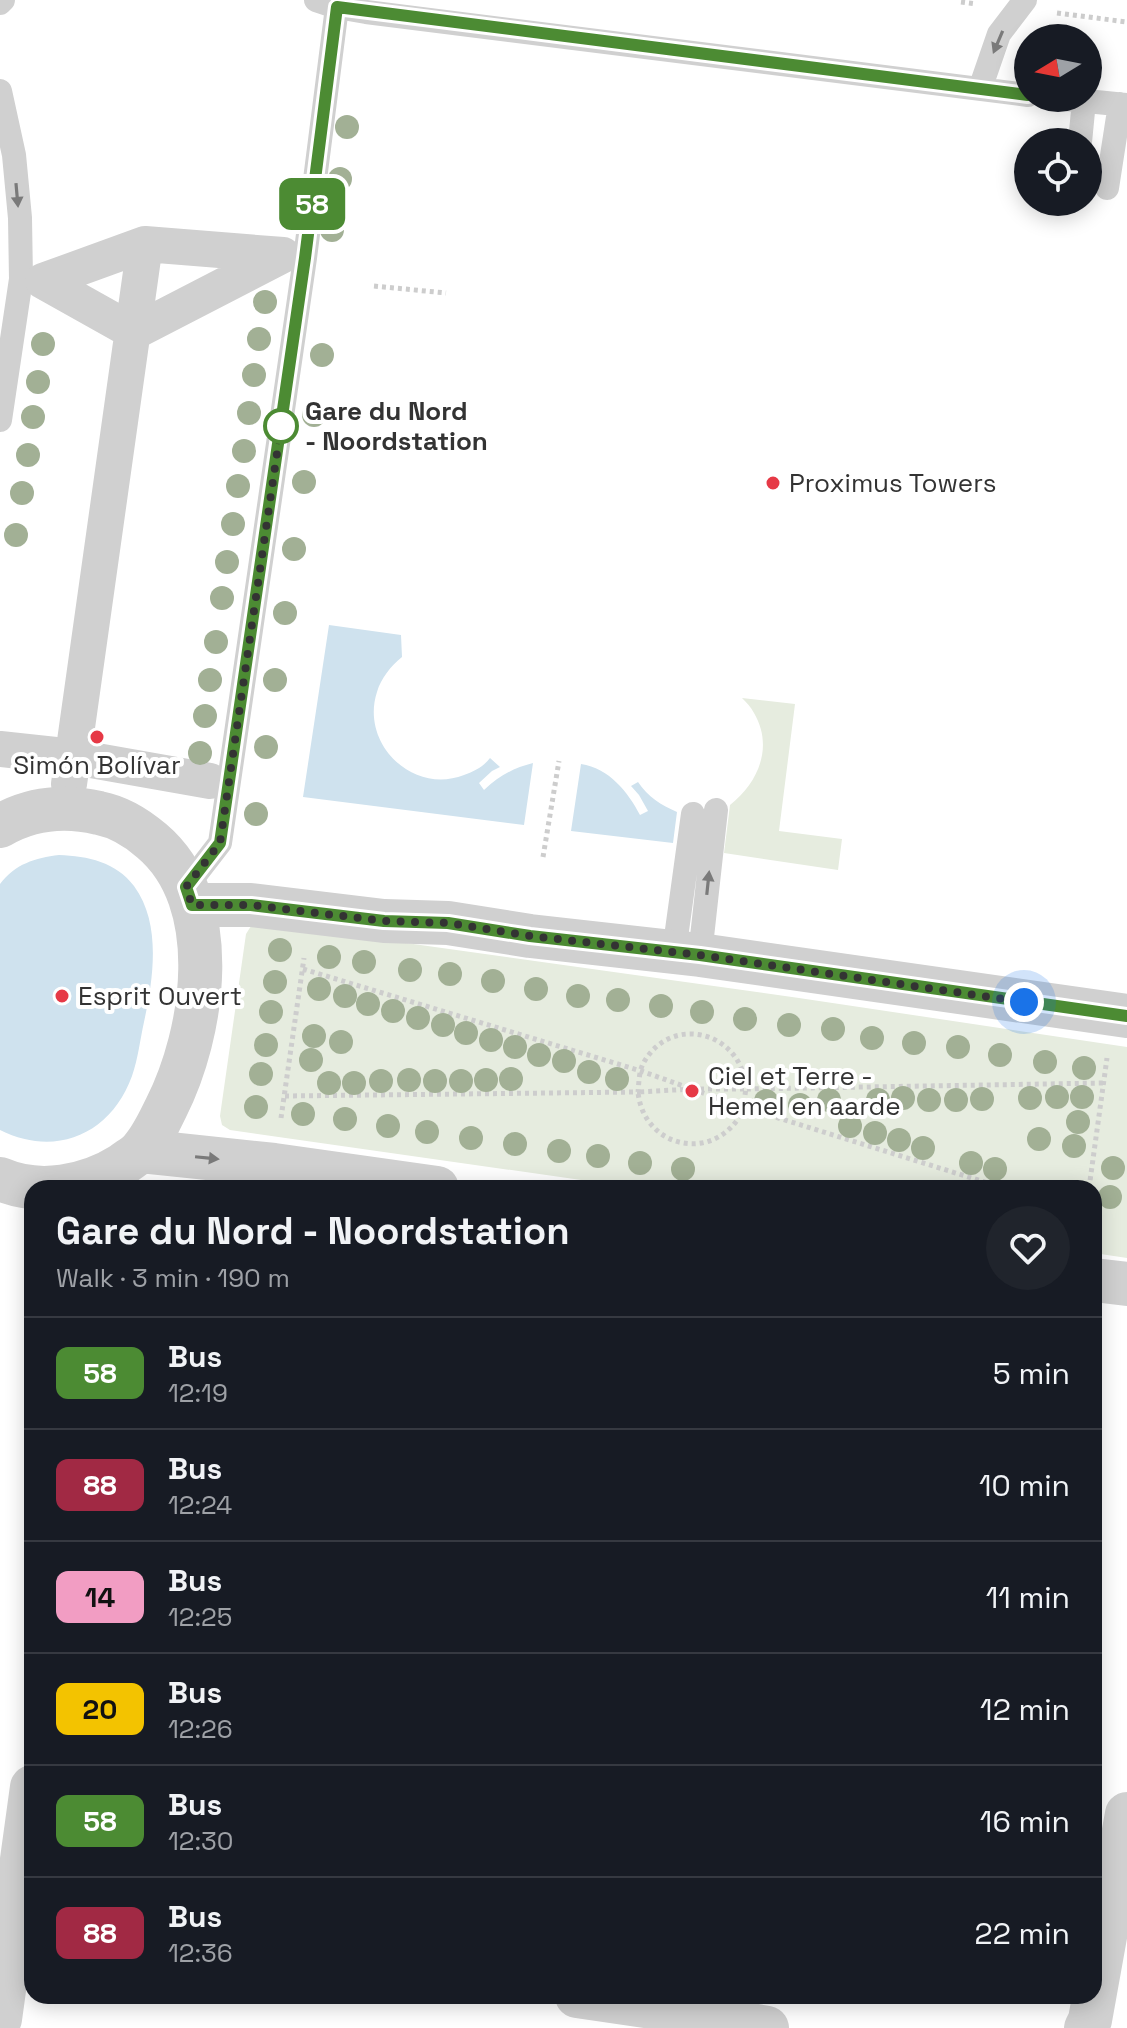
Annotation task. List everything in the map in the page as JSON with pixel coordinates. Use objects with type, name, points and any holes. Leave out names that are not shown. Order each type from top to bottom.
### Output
[{"type":"street","points":[[145,244],[283,255],[134,332],[43,281],[145,244]]},
{"type":"street","points":[[71,771],[145,244]]},
{"type":"street","points":[[0,749],[71,771],[210,781]]},
{"type":"street","points":[[0,826],[46,809],[78,808],[109,815],[138,829],[162,850],[189,896],[198,937],[199,970],[193,1034],[173,1095],[158,1124],[122,1170]]},
{"type":"street","points":[[189,896],[384,921],[448,923],[1127,1016]]},
{"type":"street","points":[[92,1180],[122,1170],[274,1165],[380,1180]]},
{"type":"street","points":[[0,1179],[24,1185]]},
{"type":"street","points":[[1102,1281],[1127,1284]]},
{"type":"street","points":[[1102,1964],[1122,1871],[1127,1814]]},
{"type":"street","points":[[0,2019],[20,1913],[24,1871]]},
{"type":"street","points":[[613,2004],[689,2021],[767,2028]]},
{"type":"street","points":[[1086,2028],[1093,2004]]},
{"type":"lane","points":[[980,89],[999,34],[1025,0]]},
{"type":"lane","points":[[189,896],[220,843],[305,258],[326,3],[1014,93]]},
{"type":"lane","points":[[0,91],[14,155],[20,218],[21,279],[0,420]]},
{"type":"lane","points":[[1102,103],[1124,105],[1107,188]]},
{"type":"lane","points":[[687,954],[705,812]]},
{"type":"path","points":[[1054,13],[1127,22]]},
{"type":"path","points":[[374,286],[446,293]]},
{"type":"path","points":[[543,857],[559,761]]},
{"type":"path","points":[[305,945],[285,1096],[1104,1083]]},
{"type":"path","points":[[303,969],[641,1071],[743,1107],[978,1180]]},
{"type":"path","points":[[700,1034],[720,1042],[736,1056],[745,1076],[746,1089],[740,1117],[725,1133],[706,1143],[684,1144],[664,1136],[648,1122],[639,1103],[638,1092],[645,1061],[659,1045],[679,1036],[700,1034]]},
{"type":"path","points":[[1090,1180],[1106,1063]]},
{"type":"shaded area","points":[[742,698],[795,704],[779,831],[842,839],[838,870],[724,853],[730,805],[755,775],[763,751],[760,726]]},
{"type":"shaded area","points":[[263,923],[1127,1047],[1127,1258],[1102,1254],[1102,1180],[581,1180],[230,1130],[222,1125],[220,1116],[246,934],[251,926]]},
{"type":"water","points":[[329,625],[401,635],[402,657],[381,682],[374,711],[376,730],[384,746],[395,760],[410,771],[426,778],[445,779],[472,772],[490,758],[500,767],[479,783],[484,790],[507,773],[533,763],[524,825],[303,797]]},
{"type":"water","points":[[581,764],[600,770],[616,782],[640,815],[648,811],[631,786],[638,782],[655,800],[677,812],[673,843],[571,831]]},
{"type":"water","points":[[59,855],[101,862],[119,871],[134,886],[149,917],[152,971],[136,1063],[123,1096],[96,1126],[61,1141],[41,1142],[0,1130],[0,884],[12,871],[26,863]]},
{"type":"bus line","name":"58","points":[[1014,93],[337,7],[305,258],[220,843],[186,887],[192,905],[251,905],[384,921],[448,923],[530,936],[700,955],[1127,1016]]},
{"type":"place","name":"Gare du Nord - Noordstation","points":[[281,426]]},
{"type":"place","name":"Proximus Towers","points":[[773,483]]},
{"type":"place","name":"Simón Bolívar","points":[[97,737]]},
{"type":"place","name":"Esprit Ouvert","points":[[62,996]]},
{"type":"place","name":"Ciel et Terre - Hemel en aarde","points":[[692,1091]]},
{"type":"route","points":[[281,426],[220,843],[186,887],[192,905],[251,905],[384,921],[448,923],[530,936],[700,955],[1024,1002]]}]
